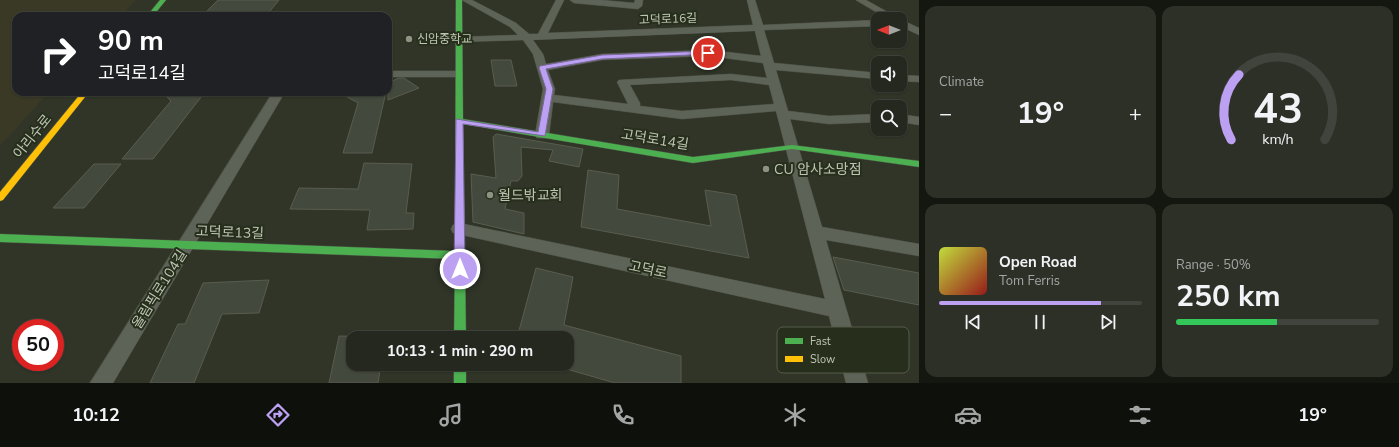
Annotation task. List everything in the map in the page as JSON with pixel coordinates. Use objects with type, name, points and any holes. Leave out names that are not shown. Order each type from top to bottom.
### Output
[{"type":"street","points":[[153,12],[163,0]]},
{"type":"street","points":[[459,0],[458,74],[460,331]]},
{"type":"street","points":[[466,0],[513,25],[525,36],[538,54],[549,89],[549,98],[542,135]]},
{"type":"street","points":[[542,36],[560,0]]},
{"type":"street","points":[[574,0],[638,6],[639,0]]},
{"type":"street","points":[[752,0],[842,327]]},
{"type":"street","points":[[860,0],[882,12]]},
{"type":"street","name":"고덕로16길","points":[[458,40],[525,36],[871,23]]},
{"type":"street","points":[[907,26],[919,32]]},
{"type":"street","points":[[543,68],[602,57],[708,53],[769,63],[871,75]]},
{"type":"street","points":[[392,74],[458,74]]},
{"type":"street","points":[[634,109],[634,103],[623,82],[731,78],[774,82]]},
{"type":"street","points":[[907,78],[919,79]]},
{"type":"street","name":"아리수로","points":[[0,198],[83,96]]},
{"type":"street","name":"올림픽로104길","points":[[101,383],[278,96]]},
{"type":"street","points":[[549,98],[682,115],[782,110],[829,120],[871,118]]},
{"type":"street","points":[[907,119],[919,121]]},
{"type":"street","name":"고덕로14길","points":[[459,121],[693,160],[792,147],[919,164]]},
{"type":"street","name":"고덕로","points":[[460,229],[837,310]]},
{"type":"street","points":[[815,232],[919,250]]},
{"type":"street","name":"고덕로13길","points":[[0,238],[460,255]]},
{"type":"street","points":[[460,371],[460,383]]},
{"type":"street","points":[[854,373],[857,383]]},
{"type":"shaded area","points":[[0,0],[136,0],[125,12],[12,12],[12,96],[45,96],[0,146]]},
{"type":"building","points":[[218,0],[279,0],[269,12],[206,12]]},
{"type":"building","points":[[491,60],[511,60],[517,86],[495,86]]},
{"type":"building","points":[[399,78],[404,78],[419,88],[388,100],[388,96],[392,96],[392,81]]},
{"type":"building","points":[[166,96],[202,96],[153,159],[122,159],[171,101]]},
{"type":"building","points":[[345,96],[385,96],[372,153],[343,153],[358,103]]},
{"type":"building","points":[[496,134],[583,149],[579,167],[549,161],[553,150],[521,147],[522,176],[518,181],[511,181],[505,209],[524,213],[524,234],[473,222],[471,174],[496,178],[493,137]]},
{"type":"building","points":[[364,163],[412,164],[406,213],[414,213],[413,229],[367,230],[370,210],[290,209],[299,188],[358,189]]},
{"type":"building","points":[[94,164],[121,164],[84,208],[53,208]]},
{"type":"building","points":[[588,170],[619,175],[617,209],[711,226],[705,190],[736,195],[749,258],[581,227]]},
{"type":"building","points":[[833,257],[919,273],[919,305],[844,290]]},
{"type":"building","points":[[536,268],[573,277],[564,325],[681,356],[681,383],[615,383],[573,371],[574,331],[519,331]]},
{"type":"building","points":[[269,280],[259,313],[222,314],[194,383],[150,383],[178,324],[185,324],[203,283]]},
{"type":"building","points":[[339,336],[346,336],[346,371],[380,371],[378,383],[329,383]]},
{"type":"traffic: fast","points":[[153,12],[163,0]]},
{"type":"traffic: fast","points":[[459,0],[460,331]]},
{"type":"traffic: fast","points":[[459,121],[693,160],[792,147],[919,164]]},
{"type":"traffic: fast","points":[[0,238],[459,255]]},
{"type":"traffic: fast","points":[[460,371],[460,383]]},
{"type":"traffic: slow","points":[[0,198],[83,96]]},
{"type":"place","name":"신암중학교","points":[[409,39]]},
{"type":"place","name":"CU 암사소망점","points":[[766,169]]},
{"type":"place","name":"월드밖교회","points":[[490,195]]},
{"type":"route","points":[[460,269],[459,121],[542,135],[549,98],[549,89],[543,68],[602,57],[708,53]]}]
